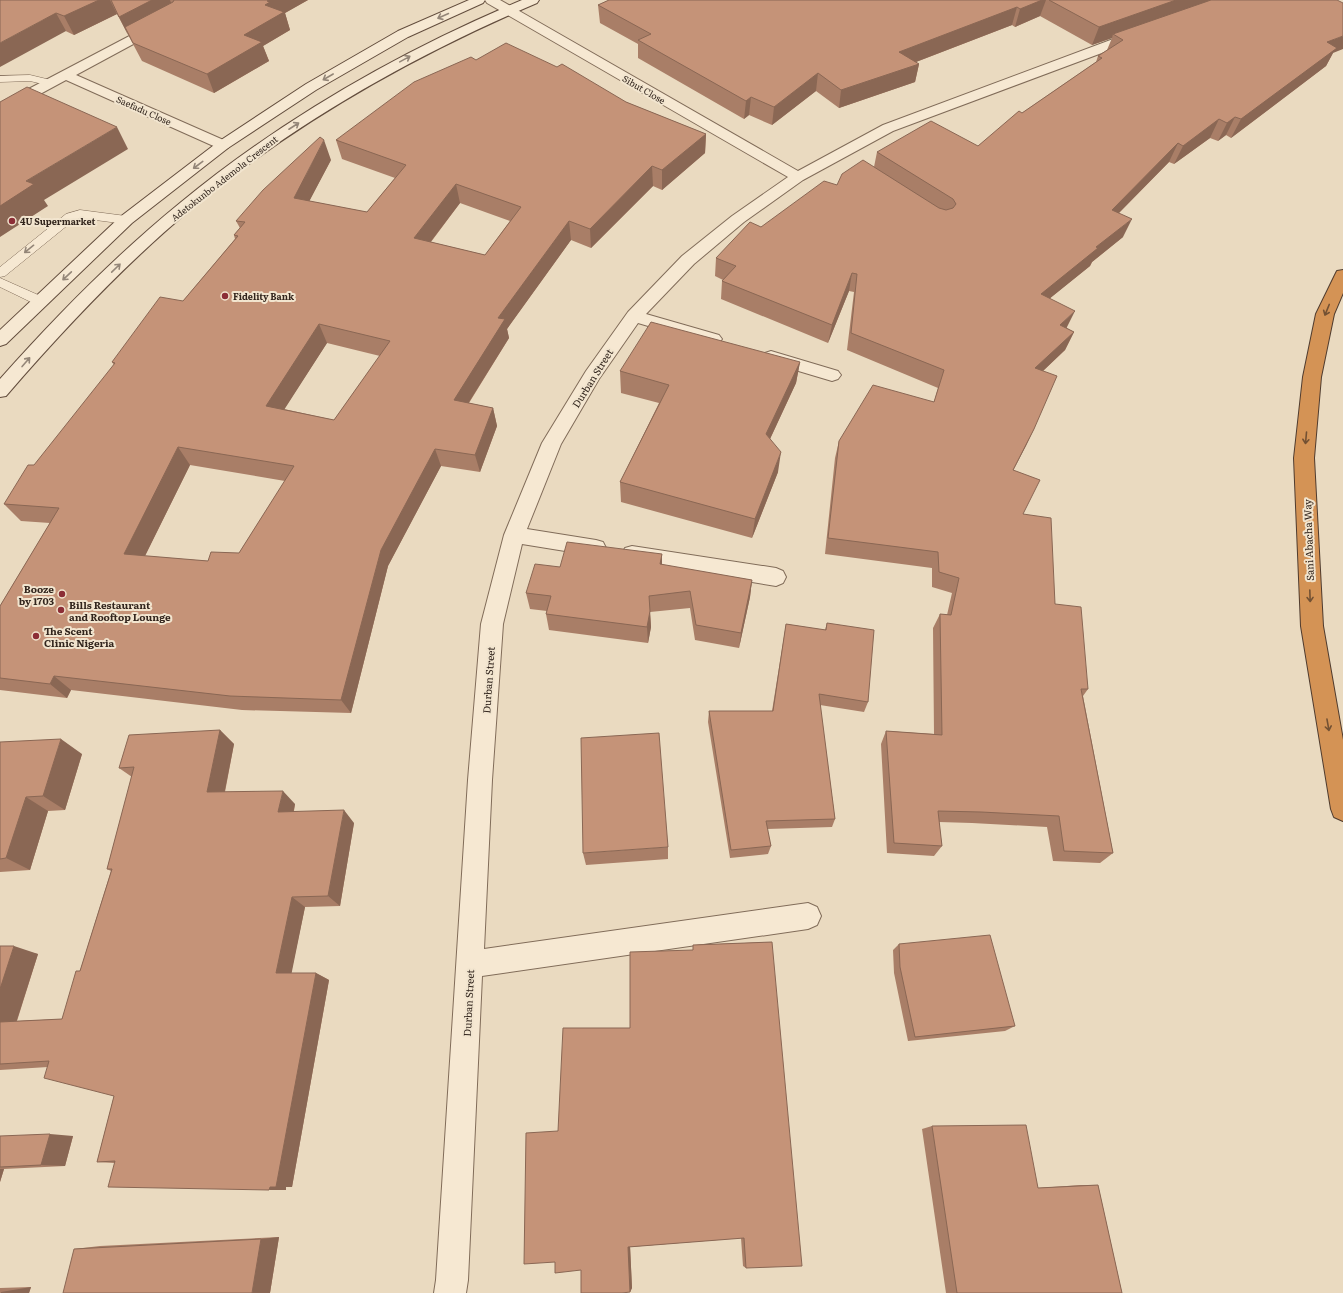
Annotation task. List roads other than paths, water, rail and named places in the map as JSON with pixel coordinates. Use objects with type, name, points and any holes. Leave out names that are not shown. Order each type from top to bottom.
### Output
[{"type":"highway","name":"Sani Abacha Way","points":[[1343,275],[1325,314],[1312,377],[1304,458],[1312,626],[1343,809]]},
{"type":"street","points":[[0,340],[126,220],[223,146],[311,87],[390,42],[479,0]]},
{"type":"street","name":"Sibut Close","points":[[491,0],[798,177]]},
{"type":"street","name":"Adetokunbo Ademola Crescent","points":[[0,391],[44,340],[117,267],[185,206],[260,148],[359,85],[430,46],[507,10],[533,0]]},
{"type":"street","points":[[0,110],[168,20]]},
{"type":"street","name":"Durban Street","points":[[450,1293],[452,1280],[480,780],[492,624],[514,535],[552,443],[592,375],[634,316],[688,260],[738,219],[798,177],[888,128],[1151,30]]},
{"type":"street","name":"Saefadu Close","points":[[65,75],[223,146]]},
{"type":"street","points":[[836,155],[849,163]]},
{"type":"street","points":[[634,316],[725,343]]},
{"type":"street","points":[[756,352],[832,375]]},
{"type":"street","points":[[514,535],[776,577]]},
{"type":"street","points":[[470,964],[808,916]]},
{"type":"lane","points":[[0,79],[30,78],[51,83]]},
{"type":"lane","points":[[0,273],[70,217],[80,214],[126,220]]},
{"type":"lane","points":[[0,282],[40,301]]},
{"type":"place","name":"4U Supermarket","points":[[12,221]]},
{"type":"place","name":"Fidelity Bank","points":[[225,296]]},
{"type":"place","name":"Booze by 1703","points":[[62,594]]},
{"type":"place","name":"Bills Restaurant and Rooftop Lounge","points":[[61,610]]},
{"type":"place","name":"The Scent Clinic Nigeria","points":[[36,636]]}]
